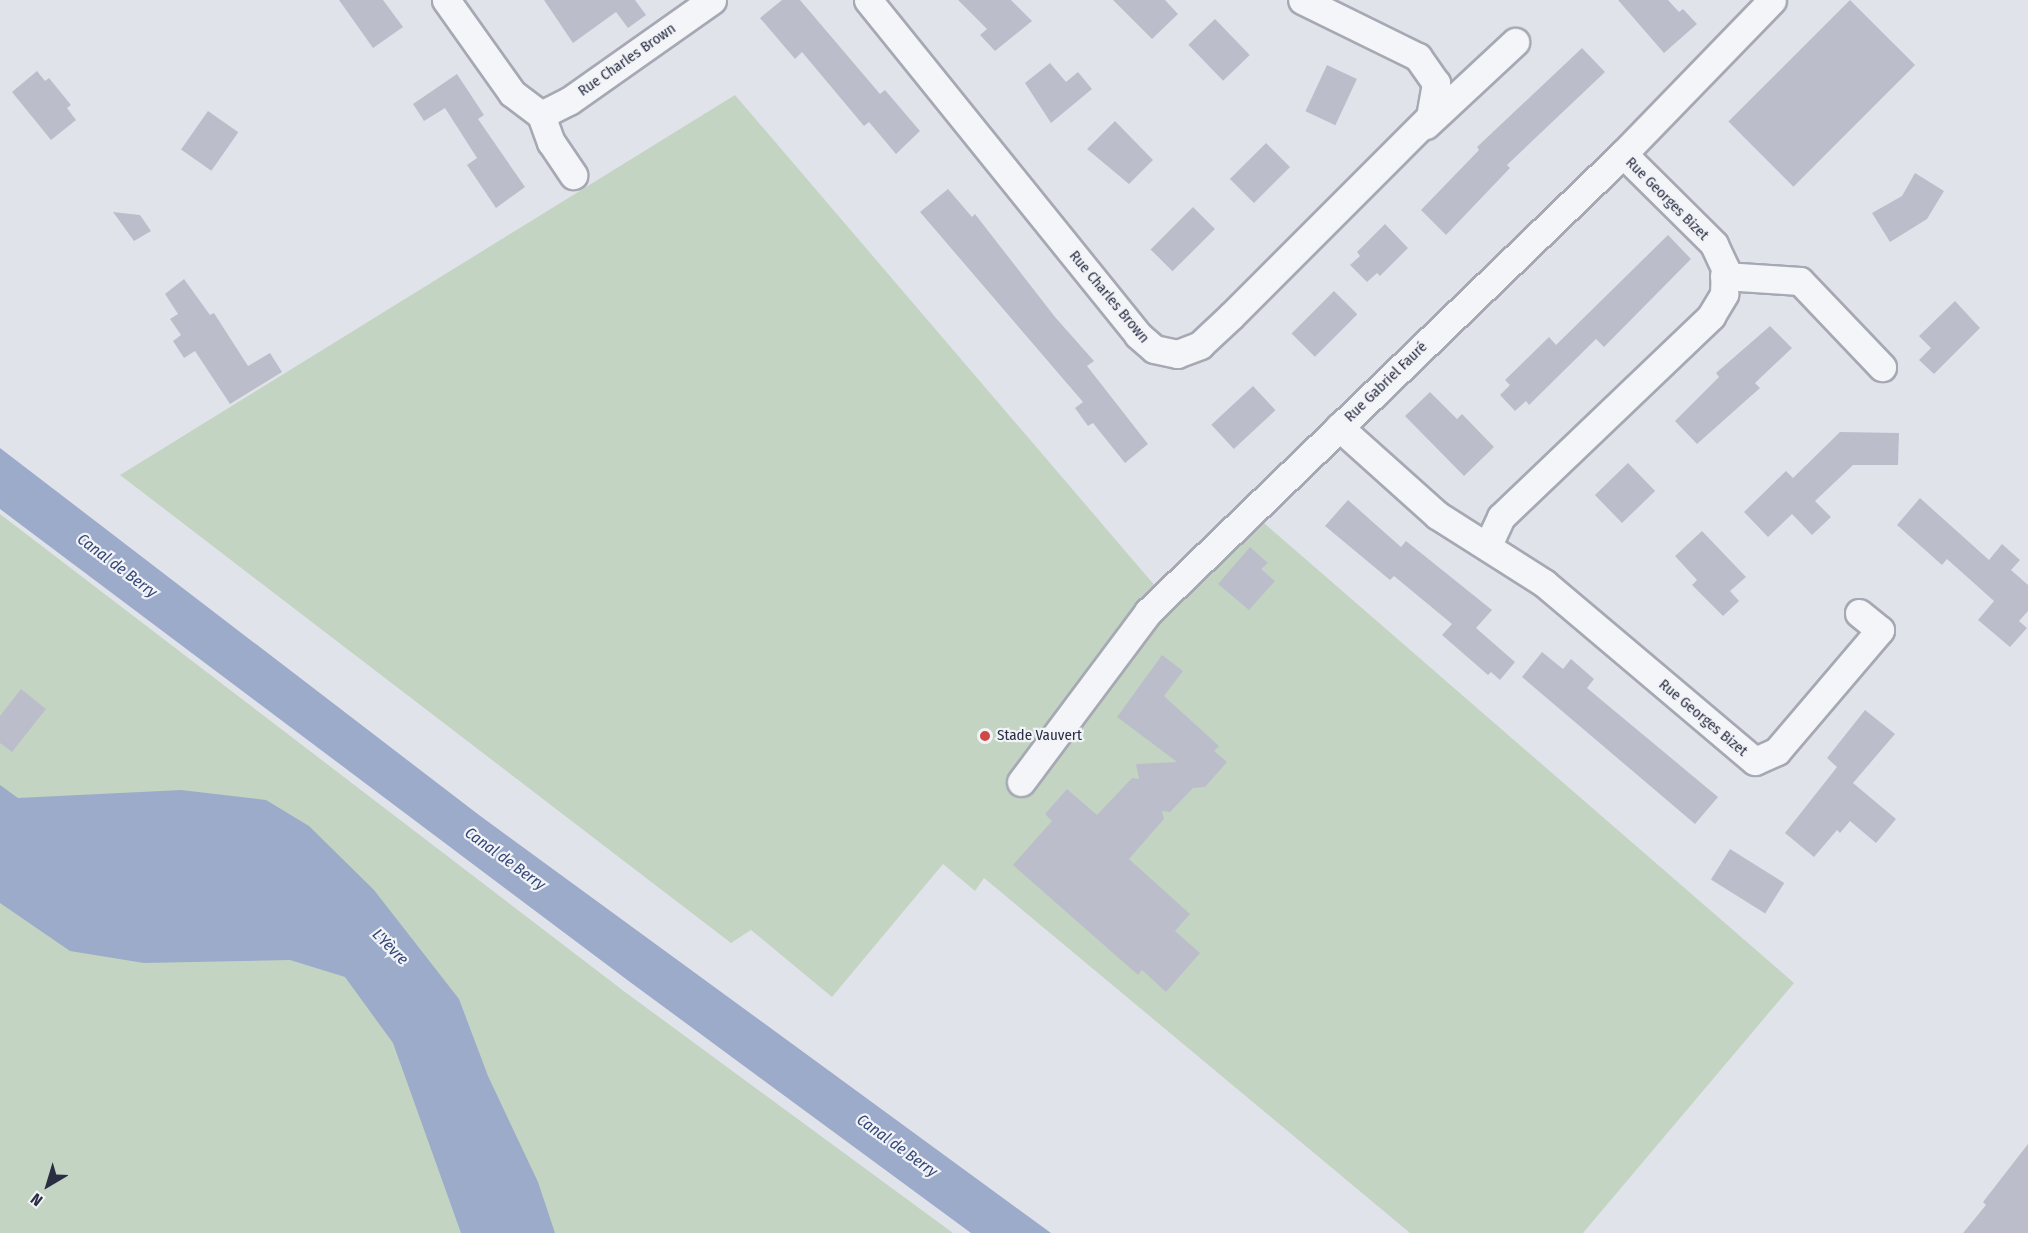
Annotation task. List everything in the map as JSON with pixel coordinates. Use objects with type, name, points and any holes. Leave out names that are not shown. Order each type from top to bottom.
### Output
[{"type":"street","points":[[446,0],[512,93],[541,115],[551,142],[573,175]]},
{"type":"street","name":"Rue Charles Brown","points":[[541,115],[569,101],[712,0]]},
{"type":"street","name":"Rue Charles Brown","points":[[868,0],[1138,335],[1154,349],[1177,354],[1200,345],[1515,42]]},
{"type":"street","name":"Rue Charles Brown","points":[[1302,0],[1418,57],[1437,83],[1430,117],[1416,135]]},
{"type":"street","name":"Rue Gabriel Fauré","points":[[1021,782],[1148,612],[1623,154],[1772,0]]},
{"type":"street","name":"Rue Georges Bizet","points":[[1623,154],[1713,244],[1724,276]]},
{"type":"street","points":[[1488,545],[1501,517],[1711,316],[1724,294],[1724,276],[1800,281],[1882,367]]},
{"type":"street","name":"Rue Georges Bizet","points":[[1339,427],[1437,515],[1488,545],[1544,583],[1755,760],[1777,751],[1880,630],[1859,613]]},
{"type":"green space","name":"Stade Vauvert","points":[[735,95],[1174,608],[1264,523],[1794,983],[1583,1233],[1410,1233],[984,878],[975,891],[943,864],[832,997],[751,930],[731,943],[120,475]]},
{"type":"green space","points":[[0,514],[625,992],[953,1233],[0,1233]]},
{"type":"water","name":"Canal de Berry","points":[[0,448],[479,815],[1051,1233],[971,1233],[630,982],[0,509]]},
{"type":"water","name":"L'Yèvre","points":[[0,785],[18,798],[181,790],[266,800],[309,826],[374,890],[459,999],[488,1076],[538,1182],[555,1233],[461,1233],[393,1043],[345,977],[290,960],[144,963],[70,951],[0,903]]},
{"type":"building","points":[[339,0],[383,0],[403,27],[373,48]]},
{"type":"building","points":[[544,0],[635,0],[646,15],[628,28],[616,12],[573,43]]},
{"type":"building","points":[[782,0],[800,0],[880,94],[885,90],[920,131],[896,154],[869,122],[864,126],[802,52],[795,59],[760,18]]},
{"type":"building","points":[[958,0],[1011,0],[1032,21],[995,51],[980,35],[987,29]]},
{"type":"building","points":[[1113,0],[1165,0],[1178,14],[1152,39]]},
{"type":"building","points":[[1618,0],[1668,0],[1679,12],[1683,9],[1697,24],[1664,53]]},
{"type":"building","points":[[1850,0],[1915,65],[1793,187],[1728,122]]},
{"type":"building","points":[[1215,19],[1250,55],[1223,81],[1188,45]]},
{"type":"building","points":[[1582,48],[1605,72],[1507,165],[1510,168],[1446,235],[1421,210],[1479,150],[1477,147]]},
{"type":"building","points":[[1050,63],[1066,82],[1078,72],[1092,89],[1051,123],[1025,83]]},
{"type":"building","points":[[1327,65],[1357,79],[1335,125],[1305,111]]},
{"type":"building","points":[[37,71],[45,81],[49,78],[71,105],[67,108],[76,120],[51,140],[12,92]]},
{"type":"building","points":[[457,74],[484,115],[478,119],[525,187],[496,208],[467,165],[477,158],[445,108],[424,121],[413,104]]},
{"type":"building","points":[[208,111],[238,132],[211,171],[181,150]]},
{"type":"building","points":[[1115,121],[1153,160],[1129,184],[1087,149]]},
{"type":"building","points":[[1266,143],[1290,167],[1254,203],[1230,179]]},
{"type":"building","points":[[1915,173],[1944,191],[1927,219],[1890,242],[1872,213],[1902,196]]},
{"type":"building","points":[[948,189],[972,217],[975,214],[1055,317],[1094,361],[1087,366],[1148,444],[1125,463],[1093,423],[1088,426],[1075,408],[1083,402],[920,212]]},
{"type":"building","points":[[1193,207],[1215,229],[1172,271],[1151,249]]},
{"type":"building","points":[[113,212],[140,215],[151,231],[134,241]]},
{"type":"building","points":[[1385,224],[1408,248],[1380,276],[1377,273],[1367,282],[1350,265],[1360,256],[1357,252]]},
{"type":"building","points":[[1668,235],[1691,259],[1604,347],[1596,339],[1529,405],[1526,401],[1515,411],[1500,395],[1510,385],[1505,380],[1549,337],[1556,345]]},
{"type":"building","points":[[184,279],[210,315],[214,313],[248,366],[270,353],[282,372],[230,404],[195,351],[184,358],[173,341],[181,335],[170,319],[178,314],[165,294]]},
{"type":"building","points":[[1334,291],[1357,314],[1315,357],[1292,333]]},
{"type":"building","points":[[1955,301],[1980,328],[1934,374],[1919,360],[1931,348],[1919,336]]},
{"type":"building","points":[[1770,326],[1792,348],[1755,383],[1760,388],[1697,444],[1675,421],[1719,377],[1716,373]]},
{"type":"building","points":[[1253,386],[1276,410],[1234,449],[1211,425]]},
{"type":"building","points":[[1430,392],[1457,419],[1462,414],[1494,447],[1464,476],[1405,416]]},
{"type":"building","points":[[1840,432],[1899,433],[1898,465],[1853,465],[1815,501],[1831,517],[1812,535],[1792,514],[1768,537],[1744,512],[1786,471],[1793,478]]},
{"type":"building","points":[[1628,463],[1655,491],[1622,523],[1595,495]]},
{"type":"building","points":[[1920,498],[1989,560],[2002,544],[2020,560],[2011,570],[2028,585],[2028,611],[2019,621],[2027,628],[2010,647],[1978,620],[1994,601],[1947,559],[1942,565],[1897,525]]},
{"type":"building","points":[[1348,500],[1401,547],[1406,541],[1492,610],[1476,628],[1515,662],[1500,680],[1491,672],[1488,675],[1442,635],[1452,624],[1394,576],[1390,580],[1325,526]]},
{"type":"building","points":[[1702,531],[1746,577],[1730,591],[1739,601],[1723,616],[1692,585],[1697,580],[1675,556]]},
{"type":"building","points":[[1250,547],[1268,563],[1261,569],[1275,581],[1249,610],[1218,584]]},
{"type":"building","points":[[1542,652],[1563,669],[1571,659],[1594,679],[1587,688],[1718,797],[1695,824],[1522,677]]},
{"type":"building","points":[[1162,655],[1183,671],[1164,696],[1219,746],[1214,751],[1227,762],[1205,787],[1193,788],[1170,812],[1162,811],[1164,819],[1129,859],[1190,914],[1175,931],[1200,953],[1166,992],[1142,970],[1138,975],[1013,865],[1052,821],[1045,814],[1067,789],[1097,815],[1132,778],[1139,779],[1136,764],[1177,762],[1117,717]]},
{"type":"building","points":[[21,689],[46,709],[12,752],[0,743],[0,716]]},
{"type":"building","points":[[1865,710],[1895,734],[1853,783],[1896,819],[1876,843],[1850,821],[1840,833],[1837,830],[1814,857],[1785,833],[1837,767],[1827,758]]},
{"type":"building","points":[[1730,849],[1784,883],[1765,913],[1711,880]]},
{"type":"building","points":[[2028,1144],[2028,1233],[1963,1233],[1986,1205],[1983,1202]]},
{"type":"place","name":"Stade Vauvert","points":[[985,736]]}]
